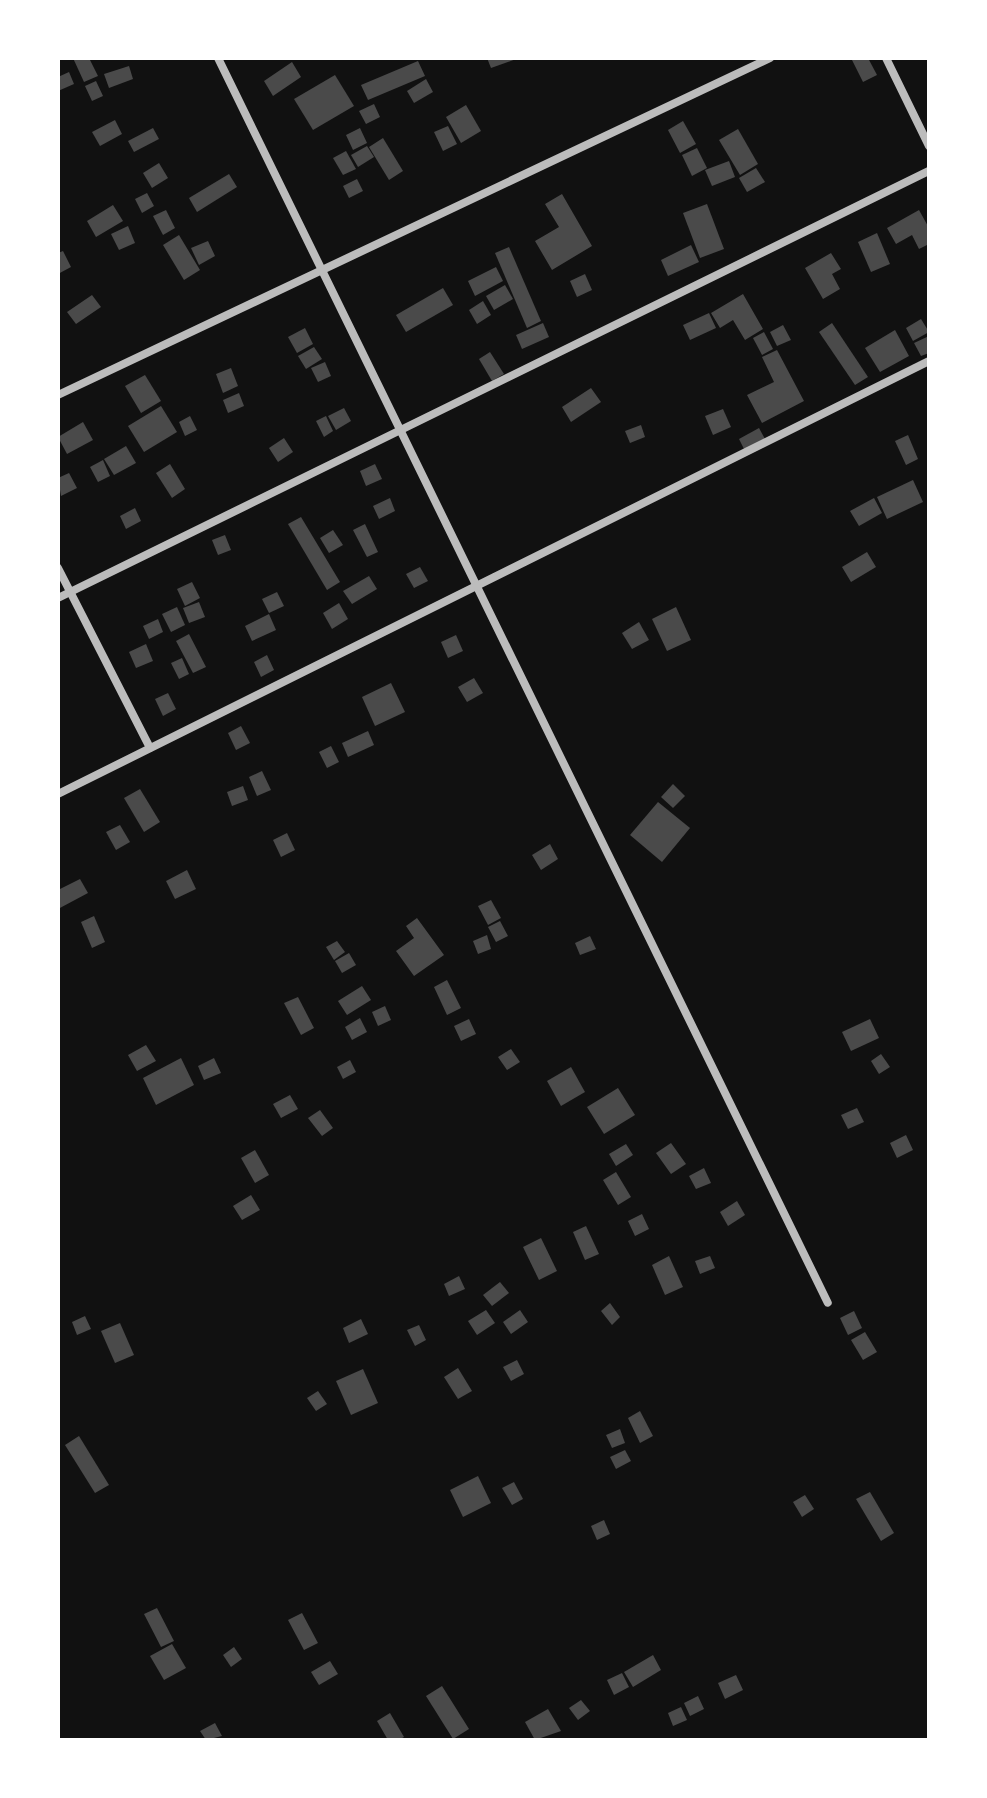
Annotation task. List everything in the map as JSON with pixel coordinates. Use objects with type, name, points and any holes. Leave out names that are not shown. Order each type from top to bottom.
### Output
[{"type":"street","points":[[218,58],[828,1303]]},
{"type":"street","points":[[58,395],[770,58]]},
{"type":"street","points":[[886,58],[929,146]]},
{"type":"street","points":[[58,598],[929,171]]},
{"type":"street","points":[[58,794],[929,361]]},
{"type":"street","points":[[58,568],[150,748]]},
{"type":"building","points":[[73,58],[89,58],[98,76],[84,82]]},
{"type":"building","points":[[487,58],[519,58],[491,68]]},
{"type":"building","points":[[851,58],[868,58],[877,75],[863,82]]},
{"type":"building","points":[[418,61],[425,76],[368,100],[361,85]]},
{"type":"building","points":[[292,62],[301,77],[273,96],[264,81]]},
{"type":"building","points":[[129,66],[133,79],[109,88],[104,74]]},
{"type":"building","points":[[69,72],[74,84],[58,91],[58,77]]},
{"type":"building","points":[[335,75],[354,106],[313,130],[294,99]]},
{"type":"building","points":[[426,79],[433,92],[414,103],[407,91]]},
{"type":"building","points":[[96,81],[103,96],[92,101],[85,86]]},
{"type":"building","points":[[374,104],[380,117],[366,124],[359,111]]},
{"type":"building","points":[[466,105],[481,131],[461,143],[446,117]]},
{"type":"building","points":[[115,120],[122,134],[100,146],[92,132]]},
{"type":"building","points":[[683,121],[696,144],[680,153],[668,130]]},
{"type":"building","points":[[448,126],[457,144],[443,151],[434,132]]},
{"type":"building","points":[[153,128],[159,139],[134,152],[128,141]]},
{"type":"building","points":[[360,128],[367,143],[353,150],[346,135]]},
{"type":"building","points":[[738,129],[758,164],[740,175],[719,140]]},
{"type":"building","points":[[383,138],[403,171],[389,180],[369,147]]},
{"type":"building","points":[[367,146],[374,157],[358,167],[351,155]]},
{"type":"building","points":[[697,148],[707,168],[692,176],[682,155]]},
{"type":"building","points":[[346,151],[356,169],[343,175],[333,158]]},
{"type":"building","points":[[729,161],[735,177],[712,186],[705,170]]},
{"type":"building","points":[[159,163],[168,178],[152,188],[143,173]]},
{"type":"building","points":[[756,168],[765,182],[747,192],[739,178]]},
{"type":"building","points":[[229,174],[237,187],[197,212],[189,198]]},
{"type":"building","points":[[357,179],[363,191],[349,198],[343,186]]},
{"type":"building","points":[[147,193],[154,206],[142,213],[135,199]]},
{"type":"building","points":[[562,194],[592,246],[552,270],[535,241],[559,227],[545,204]]},
{"type":"building","points":[[707,204],[724,249],[700,258],[683,213]]},
{"type":"building","points":[[113,205],[123,221],[96,237],[87,221]]},
{"type":"building","points":[[166,210],[175,228],[163,235],[153,216]]},
{"type":"building","points":[[919,210],[929,228],[929,244],[919,249],[912,235],[896,244],[887,228]]},
{"type":"building","points":[[128,226],[135,243],[119,250],[111,234]]},
{"type":"building","points":[[877,233],[890,264],[871,272],[858,242]]},
{"type":"building","points":[[179,235],[200,270],[184,280],[163,245]]},
{"type":"building","points":[[208,241],[215,256],[199,265],[191,248]]},
{"type":"building","points":[[691,245],[699,262],[668,276],[661,260]]},
{"type":"building","points":[[509,247],[541,321],[527,328],[495,253]]},
{"type":"building","points":[[63,251],[71,267],[58,274],[58,253]]},
{"type":"building","points":[[831,253],[841,269],[832,274],[840,289],[823,299],[805,268]]},
{"type":"building","points":[[496,267],[503,281],[475,296],[468,281]]},
{"type":"building","points":[[585,274],[592,290],[577,297],[570,281]]},
{"type":"building","points":[[505,285],[513,299],[494,310],[486,296]]},
{"type":"building","points":[[443,288],[453,305],[406,332],[396,315]]},
{"type":"building","points":[[743,294],[763,329],[745,340],[733,320],[720,328],[711,313]]},
{"type":"building","points":[[92,295],[101,307],[76,324],[67,312]]},
{"type":"building","points":[[483,301],[491,315],[477,324],[469,310]]},
{"type":"building","points":[[709,313],[716,328],[690,340],[683,325]]},
{"type":"building","points":[[921,319],[929,332],[913,341],[906,328]]},
{"type":"building","points":[[543,323],[549,337],[522,349],[516,335]]},
{"type":"building","points":[[832,323],[868,377],[855,385],[819,332]]},
{"type":"building","points":[[783,325],[791,340],[777,346],[770,332]]},
{"type":"building","points":[[305,328],[313,344],[297,353],[288,337]]},
{"type":"building","points":[[895,330],[909,356],[880,372],[865,348]]},
{"type":"building","points":[[764,332],[773,349],[762,355],[753,338]]},
{"type":"building","points":[[929,336],[929,353],[921,356],[914,343]]},
{"type":"building","points":[[314,347],[322,359],[306,369],[298,356]]},
{"type":"building","points":[[777,350],[804,401],[762,423],[747,395],[774,382],[762,357]]},
{"type":"building","points":[[490,352],[504,374],[492,381],[479,359]]},
{"type":"building","points":[[325,362],[331,376],[318,382],[311,368]]},
{"type":"building","points":[[231,368],[238,386],[223,393],[216,374]]},
{"type":"building","points":[[145,375],[161,401],[141,413],[125,386]]},
{"type":"building","points":[[591,388],[601,402],[571,422],[562,407]]},
{"type":"building","points":[[239,393],[244,406],[228,413],[223,400]]},
{"type":"building","points":[[161,406],[177,432],[144,452],[128,426]]},
{"type":"building","points":[[344,408],[351,421],[336,430],[328,416]]},
{"type":"building","points":[[723,409],[731,427],[713,435],[705,416]]},
{"type":"building","points":[[190,416],[197,430],[185,436],[179,422]]},
{"type":"building","points":[[326,416],[333,431],[324,437],[316,421]]},
{"type":"building","points":[[83,422],[93,440],[67,454],[58,437]]},
{"type":"building","points":[[641,425],[645,437],[630,443],[625,431]]},
{"type":"building","points":[[759,428],[765,439],[745,451],[739,439]]},
{"type":"building","points":[[908,435],[918,459],[906,465],[895,441]]},
{"type":"building","points":[[284,438],[293,452],[278,462],[269,448]]},
{"type":"building","points":[[126,446],[136,463],[114,475],[104,459]]},
{"type":"building","points":[[103,460],[110,476],[98,482],[90,467]]},
{"type":"building","points":[[170,464],[185,489],[172,498],[156,473]]},
{"type":"building","points":[[375,464],[382,479],[366,486],[360,471]]},
{"type":"building","points":[[69,473],[77,488],[61,496],[58,478]]},
{"type":"building","points":[[913,480],[923,502],[887,519],[877,497]]},
{"type":"building","points":[[390,498],[395,511],[379,519],[373,506]]},
{"type":"building","points":[[874,498],[882,513],[859,526],[850,511]]},
{"type":"building","points":[[135,508],[141,521],[126,529],[120,516]]},
{"type":"building","points":[[301,517],[340,582],[327,590],[288,524]]},
{"type":"building","points":[[365,524],[378,552],[367,557],[353,530]]},
{"type":"building","points":[[333,530],[343,545],[329,553],[320,538]]},
{"type":"building","points":[[225,535],[231,550],[218,555],[212,540]]},
{"type":"building","points":[[867,552],[876,567],[851,582],[842,567]]},
{"type":"building","points":[[420,567],[428,581],[414,588],[406,574]]},
{"type":"building","points":[[369,576],[377,589],[352,604],[343,591]]},
{"type":"building","points":[[192,582],[200,598],[185,606],[177,589]]},
{"type":"building","points":[[277,592],[284,606],[269,613],[262,599]]},
{"type":"building","points":[[199,602],[205,617],[189,623],[183,608]]},
{"type":"building","points":[[339,603],[348,619],[332,629],[323,613]]},
{"type":"building","points":[[177,607],[185,625],[171,632],[162,614]]},
{"type":"building","points":[[676,607],[691,640],[667,651],[652,619]]},
{"type":"building","points":[[269,614],[276,630],[252,641],[245,626]]},
{"type":"building","points":[[158,619],[163,632],[149,639],[143,626]]},
{"type":"building","points":[[639,622],[649,640],[632,649],[622,633]]},
{"type":"building","points":[[189,634],[206,667],[193,673],[176,641]]},
{"type":"building","points":[[456,635],[463,651],[448,658],[441,642]]},
{"type":"building","points":[[146,644],[153,661],[136,668],[129,652]]},
{"type":"building","points":[[267,655],[274,670],[261,677],[254,662]]},
{"type":"building","points":[[182,658],[189,674],[179,679],[171,663]]},
{"type":"building","points":[[474,678],[483,693],[467,702],[458,687]]},
{"type":"building","points":[[391,683],[405,712],[375,726],[362,697]]},
{"type":"building","points":[[168,693],[176,709],[163,716],[155,699]]},
{"type":"building","points":[[241,726],[250,743],[236,750],[228,733]]},
{"type":"building","points":[[368,731],[374,745],[348,757],[342,743]]},
{"type":"building","points":[[331,746],[339,762],[327,768],[319,752]]},
{"type":"building","points":[[262,771],[271,790],[257,796],[249,777]]},
{"type":"building","points":[[673,784],[685,796],[673,808],[661,797]]},
{"type":"building","points":[[243,786],[248,800],[232,806],[227,792]]},
{"type":"building","points":[[140,789],[160,822],[144,832],[124,798]]},
{"type":"building","points":[[658,802],[690,828],[662,862],[630,835]]},
{"type":"building","points":[[120,825],[130,842],[116,850],[106,832]]},
{"type":"building","points":[[287,833],[295,850],[281,857],[273,840]]},
{"type":"building","points":[[550,844],[558,859],[541,870],[532,855]]},
{"type":"building","points":[[187,870],[196,889],[175,899],[166,881]]},
{"type":"building","points":[[80,879],[88,893],[58,909],[58,890]]},
{"type":"building","points":[[491,900],[501,918],[488,925],[478,906]]},
{"type":"building","points":[[94,916],[105,942],[92,948],[81,922]]},
{"type":"building","points":[[417,918],[444,955],[414,976],[396,951],[414,938],[406,926]]},
{"type":"building","points":[[500,921],[508,936],[496,942],[488,927]]},
{"type":"building","points":[[487,935],[491,949],[478,954],[473,941]]},
{"type":"building","points":[[590,936],[596,949],[580,955],[575,943]]},
{"type":"building","points":[[337,941],[345,952],[334,960],[326,947]]},
{"type":"building","points":[[349,953],[356,965],[342,973],[335,961]]},
{"type":"building","points":[[447,980],[461,1008],[447,1015],[434,987]]},
{"type":"building","points":[[362,986],[371,1000],[347,1015],[338,1001]]},
{"type":"building","points":[[298,997],[314,1028],[301,1035],[284,1003]]},
{"type":"building","points":[[385,1006],[391,1020],[378,1026],[372,1012]]},
{"type":"building","points":[[360,1018],[367,1032],[352,1040],[345,1027]]},
{"type":"building","points":[[469,1019],[476,1034],[461,1041],[454,1026]]},
{"type":"building","points":[[870,1019],[879,1038],[851,1051],[842,1032]]},
{"type":"building","points":[[146,1045],[156,1061],[137,1071],[128,1055]]},
{"type":"building","points":[[511,1049],[520,1062],[507,1070],[498,1057]]},
{"type":"building","points":[[881,1054],[890,1067],[879,1074],[871,1061]]},
{"type":"building","points":[[181,1058],[194,1085],[156,1105],[143,1078]]},
{"type":"building","points":[[214,1058],[221,1073],[204,1080],[198,1066]]},
{"type":"building","points":[[350,1060],[356,1072],[343,1079],[337,1067]]},
{"type":"building","points":[[571,1067],[585,1092],[561,1106],[547,1081]]},
{"type":"building","points":[[618,1088],[635,1115],[604,1134],[587,1107]]},
{"type":"building","points":[[290,1095],[298,1109],[281,1118],[273,1104]]},
{"type":"building","points":[[857,1108],[864,1122],[848,1129],[841,1115]]},
{"type":"building","points":[[320,1110],[333,1128],[322,1136],[308,1118]]},
{"type":"building","points":[[906,1135],[913,1150],[897,1158],[890,1143]]},
{"type":"building","points":[[671,1143],[686,1164],[671,1174],[656,1153]]},
{"type":"building","points":[[626,1144],[633,1155],[616,1166],[609,1154]]},
{"type":"building","points":[[255,1150],[269,1175],[255,1183],[241,1158]]},
{"type":"building","points":[[704,1168],[711,1183],[696,1189],[689,1176]]},
{"type":"building","points":[[616,1172],[631,1197],[618,1205],[603,1180]]},
{"type":"building","points":[[251,1195],[260,1210],[242,1220],[233,1206]]},
{"type":"building","points":[[737,1201],[745,1215],[728,1226],[720,1212]]},
{"type":"building","points":[[642,1214],[649,1229],[635,1236],[628,1221]]},
{"type":"building","points":[[586,1226],[599,1254],[585,1260],[573,1232]]},
{"type":"building","points":[[541,1238],[557,1271],[539,1280],[523,1247]]},
{"type":"building","points":[[669,1256],[683,1287],[665,1295],[652,1265]]},
{"type":"building","points":[[710,1256],[715,1268],[700,1274],[695,1261]]},
{"type":"building","points":[[459,1276],[465,1289],[449,1296],[444,1284]]},
{"type":"building","points":[[500,1282],[509,1293],[492,1306],[483,1295]]},
{"type":"building","points":[[610,1303],[620,1317],[612,1325],[601,1311]]},
{"type":"building","points":[[486,1310],[495,1323],[477,1335],[468,1321]]},
{"type":"building","points":[[520,1310],[528,1322],[511,1334],[503,1322]]},
{"type":"building","points":[[854,1311],[862,1328],[848,1335],[840,1318]]},
{"type":"building","points":[[85,1316],[91,1329],[77,1335],[72,1322]]},
{"type":"building","points":[[361,1319],[368,1334],[349,1343],[343,1328]]},
{"type":"building","points":[[120,1323],[134,1355],[115,1363],[101,1331]]},
{"type":"building","points":[[419,1325],[426,1340],[415,1346],[407,1330]]},
{"type":"building","points":[[865,1332],[877,1352],[863,1360],[851,1340]]},
{"type":"building","points":[[517,1360],[524,1374],[511,1381],[503,1367]]},
{"type":"building","points":[[458,1368],[472,1391],[458,1399],[444,1377]]},
{"type":"building","points":[[363,1369],[378,1403],[351,1415],[336,1381]]},
{"type":"building","points":[[318,1391],[327,1404],[316,1411],[307,1398]]},
{"type":"building","points":[[640,1411],[653,1436],[640,1443],[628,1418]]},
{"type":"building","points":[[620,1429],[625,1443],[612,1448],[606,1435]]},
{"type":"building","points":[[79,1436],[109,1485],[95,1493],[65,1445]]},
{"type":"building","points":[[625,1450],[631,1461],[616,1469],[610,1457]]},
{"type":"building","points":[[478,1476],[491,1503],[463,1517],[450,1490]]},
{"type":"building","points":[[514,1482],[523,1499],[512,1505],[502,1488]]},
{"type":"building","points":[[870,1492],[894,1533],[881,1541],[856,1499]]},
{"type":"building","points":[[805,1495],[814,1509],[802,1517],[793,1502]]},
{"type":"building","points":[[604,1520],[610,1534],[597,1540],[591,1526]]},
{"type":"building","points":[[157,1608],[174,1641],[161,1647],[144,1614]]},
{"type":"building","points":[[302,1613],[318,1643],[304,1650],[288,1620]]},
{"type":"building","points":[[172,1644],[186,1668],[164,1680],[150,1656]]},
{"type":"building","points":[[234,1647],[242,1659],[231,1667],[223,1655]]},
{"type":"building","points":[[653,1655],[661,1670],[633,1687],[624,1672]]},
{"type":"building","points":[[330,1661],[338,1674],[319,1685],[311,1672]]},
{"type":"building","points":[[622,1673],[629,1687],[614,1695],[607,1680]]},
{"type":"building","points":[[736,1675],[743,1690],[725,1699],[718,1683]]},
{"type":"building","points":[[442,1686],[469,1729],[453,1739],[426,1696]]},
{"type":"building","points":[[698,1696],[704,1709],[690,1716],[684,1703]]},
{"type":"building","points":[[581,1700],[590,1711],[578,1720],[569,1708]]},
{"type":"building","points":[[681,1707],[687,1720],[673,1726],[668,1713]]},
{"type":"building","points":[[548,1709],[561,1731],[535,1740],[525,1722]]},
{"type":"building","points":[[390,1713],[404,1737],[399,1740],[388,1740],[377,1721]]},
{"type":"building","points":[[215,1723],[222,1736],[206,1740],[200,1731]]}]
